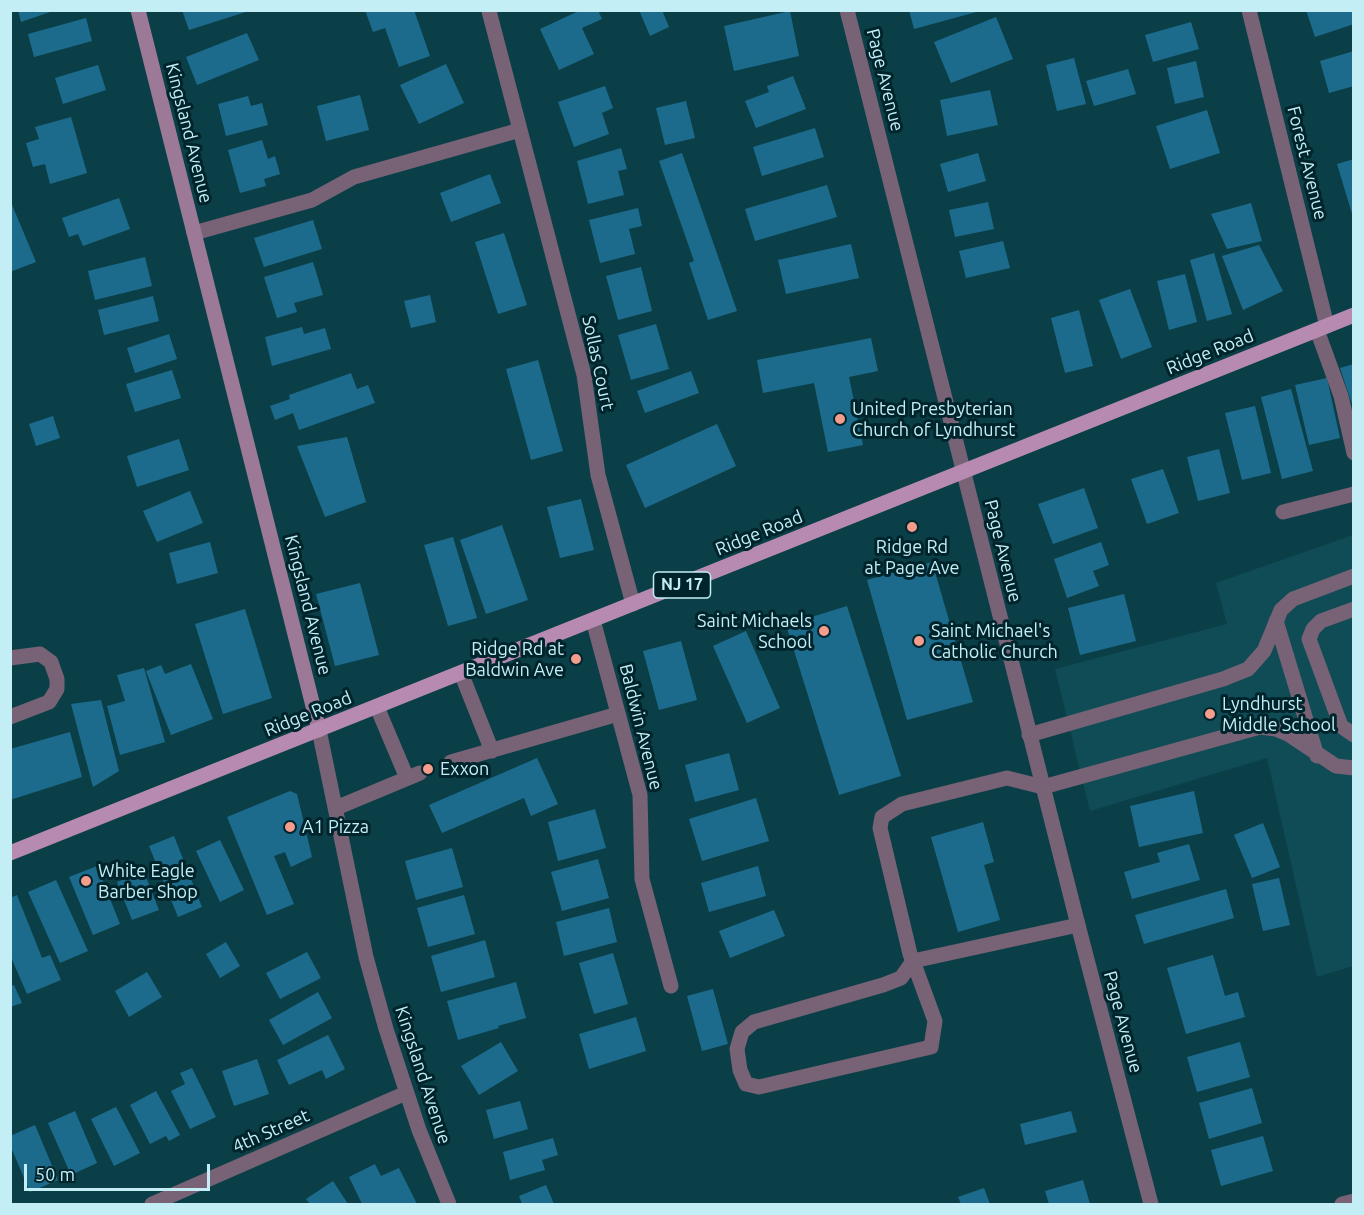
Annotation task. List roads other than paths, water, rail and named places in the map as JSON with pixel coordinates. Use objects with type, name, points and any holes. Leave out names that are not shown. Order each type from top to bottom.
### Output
[{"type":"main road","name":"Kingsland Avenue","points":[[138,10],[319,730]]},
{"type":"main road","name":"Ridge Road","points":[[10,853],[1353,315]]},
{"type":"street","name":"Page Avenue","points":[[847,10],[1029,735],[1151,1204]]},
{"type":"street","name":"Forest Avenue","points":[[1249,10],[1353,453]]},
{"type":"street","name":"Sollas Court","points":[[489,11],[584,375],[598,475],[633,604]]},
{"type":"street","points":[[194,233],[312,200],[354,177],[520,130]]},
{"type":"street","points":[[1283,512],[1353,494]]},
{"type":"street","points":[[1029,735],[1223,679],[1248,669],[1264,651],[1281,610],[1293,599],[1353,576]]},
{"type":"street","points":[[1353,609],[1321,621],[1313,629],[1310,639],[1341,726],[1353,735]]},
{"type":"street","name":"Baldwin Avenue","points":[[593,620],[640,795],[642,879],[671,986]]},
{"type":"street","points":[[1276,621],[1317,756]]},
{"type":"street","points":[[10,658],[40,654],[51,662],[57,679],[57,689],[49,702],[10,717]]},
{"type":"street","points":[[461,674],[492,751]]},
{"type":"street","points":[[336,808],[414,775],[377,707]]},
{"type":"street","points":[[451,762],[618,714]]},
{"type":"street","points":[[1078,925],[913,961],[901,978],[883,985],[754,1022],[742,1032],[737,1049],[740,1070],[746,1084],[759,1087],[931,1047],[935,1021],[913,961],[880,828],[882,816],[902,804],[1007,778],[1043,787],[1260,727],[1276,729],[1288,734],[1317,756],[1336,766],[1353,768]]},
{"type":"street","name":"Kingsland Avenue","points":[[319,730],[366,957],[406,1094],[449,1204]]},
{"type":"street","name":"4th Street","points":[[152,1204],[406,1094]]},
{"type":"street","points":[[1342,1204],[1353,1201]]},
{"type":"place","name":"United Presbyterian Church of Lyndhurst","points":[[840,419]]},
{"type":"place","name":"Ridge Rd at Page Ave","points":[[912,527]]},
{"type":"place","name":"Saint Michaels School","points":[[824,631]]},
{"type":"place","name":"Saint Michael's Catholic Church","points":[[919,641]]},
{"type":"place","name":"Ridge Rd at Baldwin Ave","points":[[576,659]]},
{"type":"place","name":"Lyndhurst Middle School","points":[[1210,714]]},
{"type":"place","name":"Exxon","points":[[428,769]]},
{"type":"place","name":"A1 Pizza","points":[[290,827]]},
{"type":"place","name":"White Eagle Barber Shop","points":[[86,881]]}]
